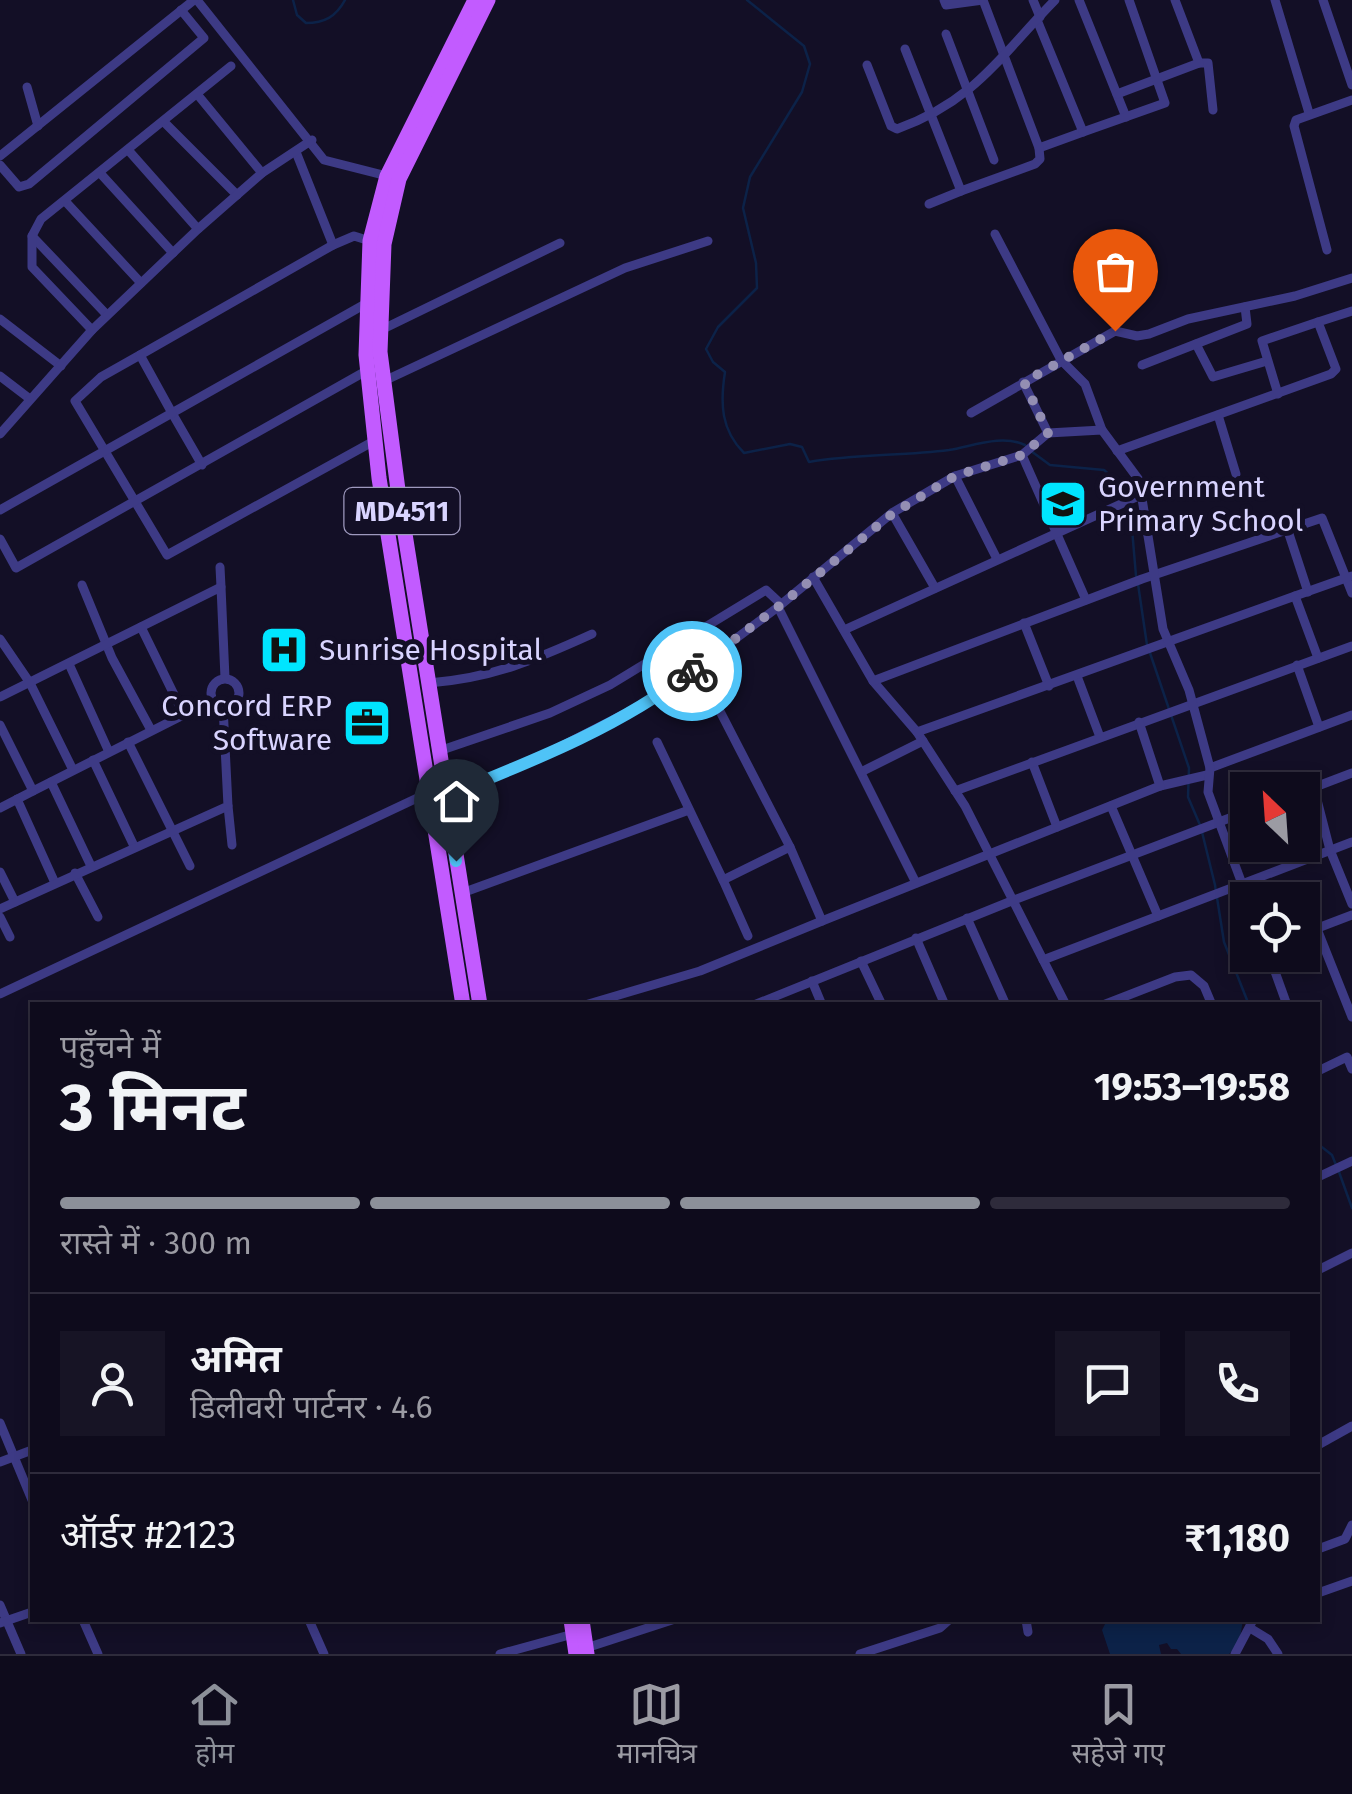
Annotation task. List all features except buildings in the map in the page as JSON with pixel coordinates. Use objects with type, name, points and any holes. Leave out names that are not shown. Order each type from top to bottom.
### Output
[{"type":"main road","name":"MD4511","points":[[475,0],[467,28],[393,178],[370,241],[366,371],[374,441],[390,490],[429,683],[439,751],[438,794],[462,894],[480,1002]]},
{"type":"main road","name":"MD4511","points":[[467,28],[488,0]]},
{"type":"main road","name":"MD4511","points":[[393,178],[384,244],[381,330],[390,490],[438,794],[464,1002]]},
{"type":"main road","points":[[575,1625],[584,1652]]},
{"type":"street","points":[[0,155],[196,0],[329,163],[393,178]]},
{"type":"street","points":[[930,204],[1040,159],[983,0],[946,5],[944,0]]},
{"type":"street","points":[[1033,0],[1082,132]]},
{"type":"street","points":[[868,65],[892,128],[897,129],[930,117],[968,91],[1004,58],[1054,0]]},
{"type":"street","points":[[1079,0],[1126,117]]},
{"type":"street","points":[[1038,148],[1165,103],[1130,0]]},
{"type":"street","points":[[1175,0],[1198,63]]},
{"type":"street","points":[[1275,0],[1309,113]]},
{"type":"street","points":[[1323,0],[1352,85]]},
{"type":"street","points":[[0,165],[19,187],[29,184],[177,62],[204,38],[181,10]]},
{"type":"street","points":[[946,34],[994,160]]},
{"type":"street","points":[[905,50],[961,191]]},
{"type":"street","points":[[1117,94],[1208,62],[1212,110]]},
{"type":"street","points":[[92,330],[32,267],[32,236],[40,219],[231,66]]},
{"type":"street","points":[[28,87],[38,126]]},
{"type":"street","points":[[198,94],[262,173]]},
{"type":"street","points":[[1327,250],[1294,126],[1296,120],[1309,113],[1352,100]]},
{"type":"street","points":[[164,122],[237,195]]},
{"type":"street","points":[[1,431],[92,330],[198,229],[262,173],[312,140]]},
{"type":"street","points":[[129,151],[198,229]]},
{"type":"street","points":[[296,152],[334,244]]},
{"type":"street","points":[[100,173],[174,253]]},
{"type":"street","points":[[64,201],[141,283]]},
{"type":"street","points":[[996,234],[1061,360],[1086,384],[1102,430],[1132,466],[1133,498],[1147,577],[1208,772],[1213,824],[1241,882]]},
{"type":"street","points":[[32,236],[108,316]]},
{"type":"street","points":[[370,241],[354,236],[334,244],[102,377],[76,397],[77,407],[165,554],[170,556],[374,441]]},
{"type":"street","points":[[384,380],[625,268],[708,240]]},
{"type":"street","points":[[381,330],[560,243]]},
{"type":"street","points":[[971,413],[1115,331],[1144,336],[1188,319],[1352,278]]},
{"type":"street","points":[[0,510],[367,302]]},
{"type":"street","points":[[1245,307],[1247,324],[1262,341],[1278,394]]},
{"type":"street","points":[[1262,341],[1352,311]]},
{"type":"street","points":[[0,319],[61,366]]},
{"type":"street","points":[[1117,452],[1331,374],[1336,361],[1318,322]]},
{"type":"street","points":[[1142,365],[1247,324]]},
{"type":"street","points":[[1196,344],[1214,377],[1267,361]]},
{"type":"street","points":[[140,355],[202,465]]},
{"type":"street","points":[[0,539],[16,568],[366,371]]},
{"type":"street","points":[[0,376],[30,399]]},
{"type":"street","points":[[1024,382],[1043,436]]},
{"type":"street","points":[[1218,416],[1236,474]]},
{"type":"street","points":[[0,994],[438,794],[536,760],[644,704],[682,679],[892,514],[955,476],[1024,452],[1043,436],[1102,430]]},
{"type":"street","points":[[1024,452],[1086,600]]},
{"type":"street","points":[[955,476],[998,559]]},
{"type":"street","points":[[844,630],[1133,498]]},
{"type":"street","points":[[892,514],[935,588]]},
{"type":"street","points":[[873,681],[1147,577],[1322,518],[1349,577],[1352,594]]},
{"type":"street","points":[[1288,528],[1308,592]]},
{"type":"street","points":[[220,567],[225,678]]},
{"type":"street","points":[[860,772],[920,736],[1349,577]]},
{"type":"street","points":[[813,578],[873,681],[920,736],[956,791],[1064,1002]]},
{"type":"street","points":[[82,585],[106,645],[151,730]]},
{"type":"street","points":[[0,697],[221,587]]},
{"type":"street","points":[[439,751],[550,713],[610,685],[766,590],[779,606],[916,883]]},
{"type":"street","points":[[1295,596],[1318,658]]},
{"type":"street","points":[[1024,623],[1049,686]]},
{"type":"street","points":[[141,627],[183,713]]},
{"type":"street","points":[[429,683],[473,680],[507,670],[592,634]]},
{"type":"street","points":[[0,638],[30,683],[73,770]]},
{"type":"street","points":[[956,791],[1352,646]]},
{"type":"street","points":[[69,664],[110,752]]},
{"type":"street","points":[[1297,665],[1319,727]]},
{"type":"street","points":[[1077,676],[1100,737]]},
{"type":"street","points":[[225,678],[212,685],[218,703],[232,844]]},
{"type":"street","points":[[0,808],[183,713],[218,703],[234,703],[239,692],[236,684],[225,678]]},
{"type":"street","points":[[708,688],[790,847],[822,921]]},
{"type":"street","points":[[596,1002],[700,971],[1160,786],[1190,780],[1352,715]]},
{"type":"street","points":[[1140,722],[1160,786]]},
{"type":"street","points":[[0,725],[33,791]]},
{"type":"street","points":[[128,742],[190,866]]},
{"type":"street","points":[[658,742],[748,936]]},
{"type":"street","points":[[93,760],[134,846]]},
{"type":"street","points":[[1032,762],[1058,828]]},
{"type":"street","points":[[1320,786],[1352,774]]},
{"type":"street","points":[[51,782],[91,866]]},
{"type":"street","points":[[18,799],[55,883]]},
{"type":"street","points":[[0,908],[228,806]]},
{"type":"street","points":[[1111,806],[1158,916]]},
{"type":"street","points":[[462,894],[689,810]]},
{"type":"street","points":[[1320,811],[1330,850],[1352,904]]},
{"type":"street","points":[[763,1002],[916,938],[1230,818]]},
{"type":"street","points":[[1247,882],[1352,842]]},
{"type":"street","points":[[723,880],[790,847]]},
{"type":"street","points":[[0,872],[15,902]]},
{"type":"street","points":[[75,873],[98,917]]},
{"type":"street","points":[[1043,960],[1230,888]]},
{"type":"street","points":[[1320,927],[1352,915]]},
{"type":"street","points":[[0,917],[10,937]]},
{"type":"street","points":[[967,918],[1005,1002]]},
{"type":"street","points":[[1320,937],[1347,988],[1352,1017]]},
{"type":"street","points":[[916,938],[944,1002]]},
{"type":"street","points":[[862,961],[881,1002]]},
{"type":"street","points":[[1275,972],[1286,1002]]},
{"type":"street","points":[[1110,1002],[1176,976],[1191,975],[1204,986],[1211,1002]]},
{"type":"street","points":[[812,981],[821,1002]]},
{"type":"street","points":[[1132,994],[1136,1002]]},
{"type":"street","points":[[1320,1069],[1350,1056],[1352,1068]]},
{"type":"street","points":[[1320,1176],[1350,1162]]},
{"type":"street","points":[[1320,1268],[1351,1257]]},
{"type":"street","points":[[0,1422],[30,1495]]},
{"type":"street","points":[[1320,1444],[1352,1426]]},
{"type":"street","points":[[0,1462],[30,1451]]},
{"type":"street","points":[[1320,1548],[1345,1539],[1352,1526]]},
{"type":"street","points":[[1320,1592],[1352,1581]]},
{"type":"street","points":[[0,1605],[3,1622],[21,1654]]},
{"type":"street","points":[[3,1622],[30,1613]]},
{"type":"street","points":[[84,1622],[98,1654]]},
{"type":"street","points":[[311,1622],[324,1654]]},
{"type":"street","points":[[584,1652],[666,1622]]},
{"type":"street","points":[[860,1654],[940,1628],[947,1622]]},
{"type":"street","points":[[1026,1622],[1028,1632]]},
{"type":"street","points":[[1235,1654],[1252,1624],[1278,1654]]},
{"type":"street","points":[[500,1654],[575,1625]]},
{"type":"water","points":[[1106,1622],[1243,1622],[1239,1644],[1229,1654],[1181,1654],[1167,1643],[1159,1645],[1161,1654],[1110,1654],[1102,1630]]},
{"type":"waterway","points":[[293,0],[297,15],[306,23],[329,18],[345,0]]},
{"type":"waterway","points":[[747,0],[804,46],[810,64],[802,92],[750,177],[743,208],[756,263],[757,288],[718,327],[706,349],[725,372],[723,406],[736,444],[744,453],[790,444],[802,447],[809,462],[949,450],[997,441],[1025,445]]},
{"type":"waterway","points":[[1031,451],[1050,465],[1104,470],[1126,489],[1128,497]]},
{"type":"waterway","points":[[1130,505],[1136,576]]},
{"type":"waterway","points":[[1138,584],[1147,645]]},
{"type":"waterway","points":[[1150,653],[1189,768],[1188,797],[1200,825]]},
{"type":"waterway","points":[[1202,832],[1224,942],[1248,1002]]},
{"type":"waterway","points":[[1320,1146],[1332,1155],[1336,1165]]},
{"type":"waterway","points":[[1339,1172],[1352,1208]]},
{"type":"way so far","points":[[692,671],[892,514],[955,476],[1022,455],[1048,433],[1024,382],[1115,331]]},
{"type":"place","name":"Government Primary School","points":[[1063,504]]},
{"type":"place","name":"Sunrise Hospital","points":[[284,650]]},
{"type":"place","name":"Concord ERP Software","points":[[367,723]]},
{"type":"route","points":[[456,861],[446,796],[536,760],[588,734],[644,704],[692,671]]}]
